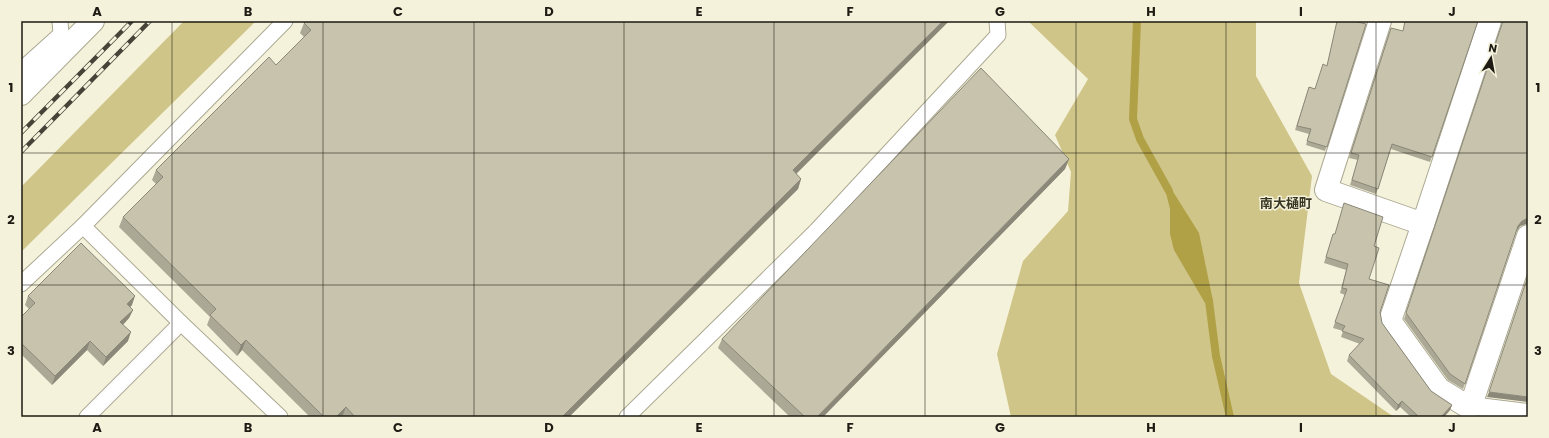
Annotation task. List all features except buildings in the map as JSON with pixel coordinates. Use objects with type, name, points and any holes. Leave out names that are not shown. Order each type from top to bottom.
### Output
[{"type":"street","points":[[21,94],[93,21]]},
{"type":"street","points":[[1380,21],[1326,190],[1423,224]]},
{"type":"street","points":[[1490,21],[1390,321],[1439,389],[1470,408],[1528,415]]},
{"type":"street","points":[[1470,408],[1528,236]]},
{"type":"lane","points":[[21,70],[61,34],[60,21]]},
{"type":"lane","points":[[21,284],[83,226],[285,21]]},
{"type":"lane","points":[[627,417],[821,225],[998,35],[997,21]]},
{"type":"lane","points":[[83,226],[181,323],[280,417]]},
{"type":"lane","points":[[87,417],[181,323]]},
{"type":"shaded area","points":[[184,21],[256,21],[21,252],[21,187]]},
{"type":"shaded area","points":[[1028,21],[1256,21],[1256,76],[1312,176],[1299,283],[1331,374],[1394,417],[1011,417],[997,354],[1023,261],[1068,211],[1071,172],[1055,135],[1088,79]]},
{"type":"shaded area","points":[[1172,190],[1199,233],[1213,301],[1205,303],[1174,250],[1170,234],[1170,209],[1166,193]]},
{"type":"waterway","points":[[1137,21],[1133,119],[1140,139],[1169,191]]},
{"type":"waterway","points":[[1209,301],[1216,356],[1230,417]]},
{"type":"railway","points":[[21,133],[132,21]]},
{"type":"railway","points":[[21,152],[150,21]]},
{"type":"district","name":"南大樋町","points":[[1286,203]]}]
